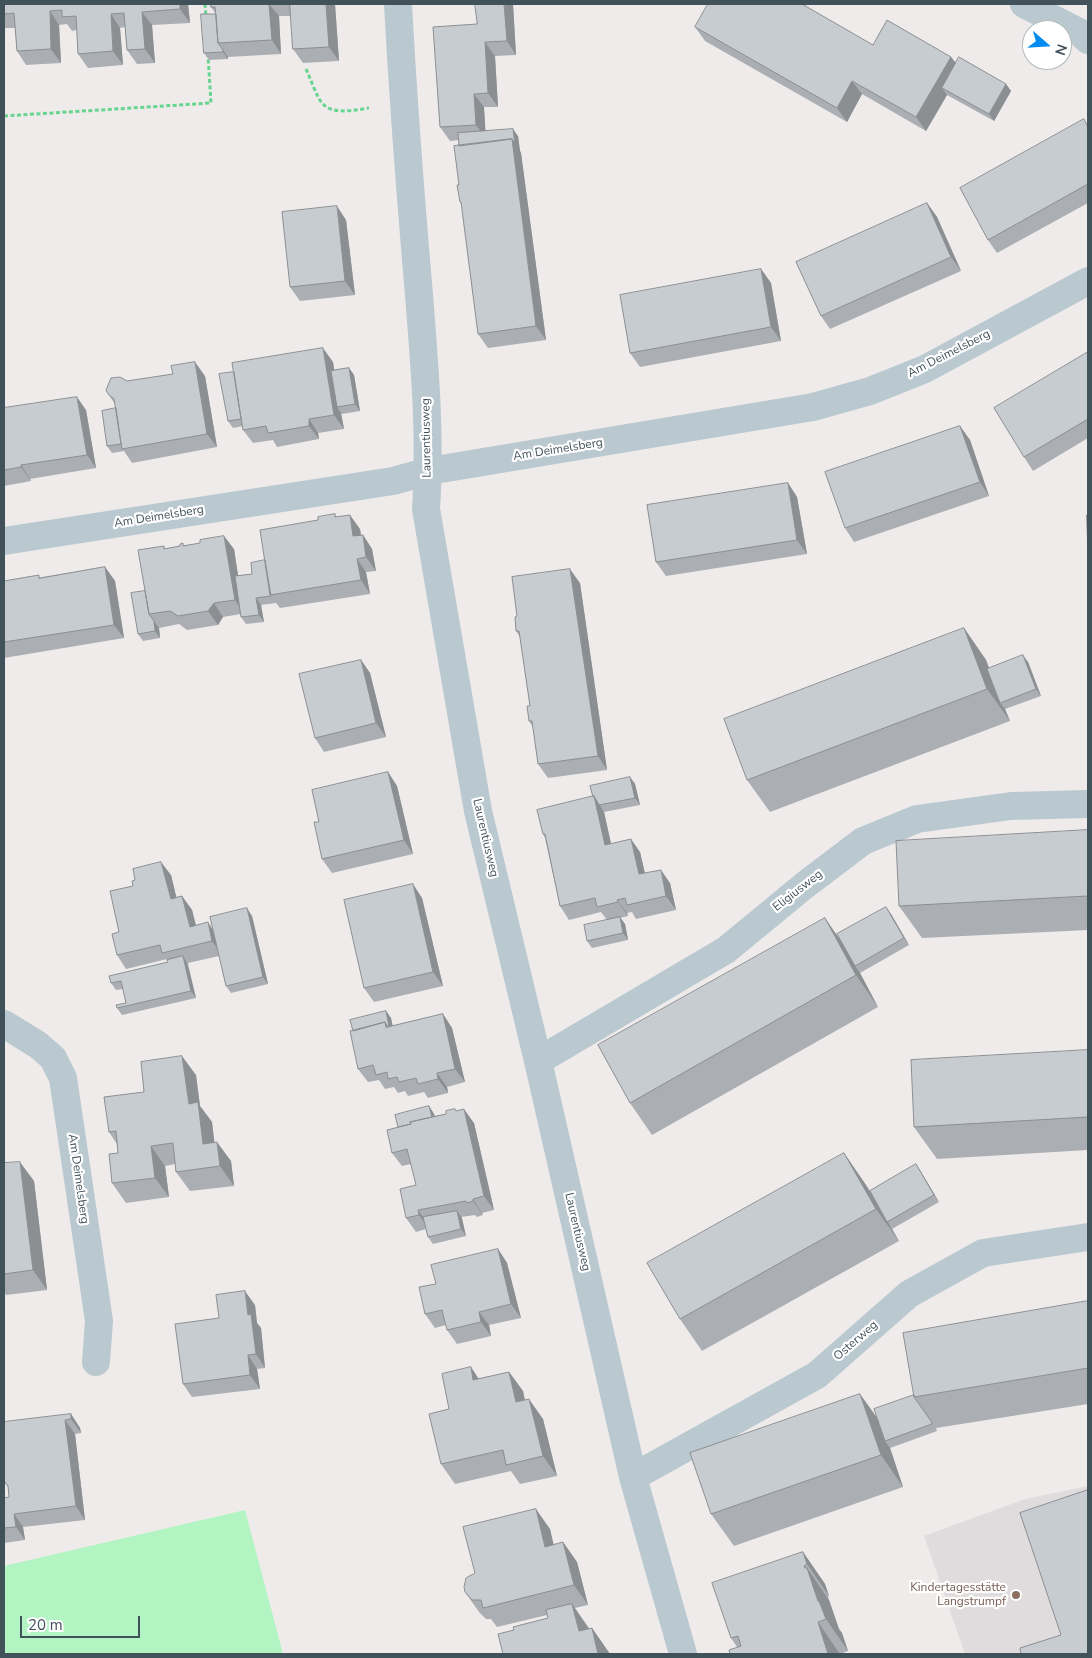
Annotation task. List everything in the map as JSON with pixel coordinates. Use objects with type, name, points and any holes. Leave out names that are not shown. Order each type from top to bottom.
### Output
[{"type":"street","name":"Laurentiusweg","points":[[398,4],[427,402],[429,471],[426,509],[478,811],[538,1061],[633,1477],[683,1654]]},
{"type":"street","points":[[1024,4],[1079,32],[1088,40]]},
{"type":"street","name":"Am Deimelsberg","points":[[4,541],[393,481],[429,471],[813,407],[870,391],[925,368],[1088,281]]},
{"type":"street","name":"Eligiusweg","points":[[538,1061],[726,950],[806,884],[864,841],[917,819],[1012,806],[1088,804]]},
{"type":"street","name":"Am Deimelsberg","points":[[4,1024],[38,1045],[53,1058],[63,1078],[99,1321],[96,1362]]},
{"type":"street","name":"Osterweg","points":[[633,1477],[817,1375],[909,1294],[983,1253],[1088,1237]]},
{"type":"path","points":[[205,4],[206,24]]},
{"type":"path","points":[[4,116],[211,103],[208,53]]},
{"type":"path","points":[[306,69],[323,104],[334,110],[355,110],[404,102]]},
{"type":"shaded area","name":"Kindertagesstätte Langstrumpf","points":[[1088,1486],[1088,1654],[965,1654],[924,1536],[1025,1499]]},
{"type":"green space","points":[[245,1510],[283,1654],[4,1654],[4,1566]]},
{"type":"building","points":[[4,4],[180,4],[180,9],[142,12],[145,49],[127,50],[124,13],[111,14],[113,51],[78,54],[76,16],[62,17],[62,10],[50,11],[51,49],[17,51],[14,13],[4,14]]},
{"type":"building","points":[[211,4],[269,4],[272,40],[218,43],[215,7],[211,7]]},
{"type":"building","points":[[290,4],[326,4],[329,47],[293,49]]},
{"type":"building","points":[[475,4],[504,4],[507,41],[485,42],[488,93],[474,94],[476,125],[440,127],[433,27],[477,24]]},
{"type":"building","points":[[708,4],[802,4],[873,45],[887,20],[951,57],[916,117],[852,81],[837,108],[695,27]]},
{"type":"building","points":[[201,14],[216,14],[218,43],[223,52],[204,53]]},
{"type":"building","points":[[959,57],[1006,84],[989,114],[942,88]]},
{"type":"building","points":[[1084,119],[1088,127],[1088,184],[988,240],[960,188]]},
{"type":"building","points":[[513,129],[515,144],[512,139],[459,146],[458,133]]},
{"type":"building","points":[[512,139],[536,326],[478,334],[461,202],[457,185],[459,185],[454,146]]},
{"type":"building","points":[[927,203],[951,257],[821,316],[796,262]]},
{"type":"building","points":[[337,206],[345,281],[290,287],[282,212]]},
{"type":"building","points":[[761,269],[771,327],[630,353],[620,295]]},
{"type":"building","points":[[323,348],[334,415],[309,419],[309,426],[268,433],[266,426],[243,430],[232,363]]},
{"type":"building","points":[[1088,352],[1088,419],[1024,457],[994,408]]},
{"type":"building","points":[[195,362],[207,434],[122,449],[114,399],[106,390],[111,378],[120,377],[127,381],[173,374],[171,366]]},
{"type":"building","points":[[349,368],[355,404],[337,407],[331,371]]},
{"type":"building","points":[[234,372],[241,419],[228,421],[219,374]]},
{"type":"building","points":[[77,397],[87,455],[21,465],[21,467],[4,470],[4,408]]},
{"type":"building","points":[[116,408],[121,444],[107,446],[102,411]]},
{"type":"building","points":[[960,426],[980,482],[845,528],[825,472]]},
{"type":"building","points":[[788,483],[797,540],[656,562],[647,505]]},
{"type":"building","points":[[335,514],[335,517],[350,515],[353,536],[363,535],[366,557],[357,559],[361,580],[270,595],[260,530],[318,520],[318,517]]},
{"type":"building","points":[[1087,515],[1088,515],[1088,552]]},
{"type":"building","points":[[224,536],[235,600],[214,603],[208,611],[178,616],[170,611],[149,614],[138,550],[164,546],[164,549],[180,546],[183,543],[183,546],[200,543],[200,540]]},
{"type":"building","points":[[265,560],[271,596],[256,598],[259,615],[241,617],[235,576],[252,574],[251,563]]},
{"type":"building","points":[[105,567],[114,625],[4,642],[4,581],[39,575],[39,578]]},
{"type":"building","points":[[570,569],[598,756],[538,764],[532,721],[529,721],[527,706],[530,706],[519,631],[516,631],[515,617],[517,616],[512,577]]},
{"type":"building","points":[[145,591],[149,614],[154,621],[155,631],[138,634],[131,593]]},
{"type":"building","points":[[964,628],[987,689],[747,780],[724,719]]},
{"type":"building","points":[[1023,655],[1036,689],[1000,703],[987,669]]},
{"type":"building","points":[[361,660],[376,723],[315,738],[299,674]]},
{"type":"building","points":[[388,772],[404,840],[322,859],[314,822],[319,822],[312,790]]},
{"type":"building","points":[[630,777],[635,798],[599,805],[593,797],[590,786]]},
{"type":"building","points":[[594,796],[605,845],[631,839],[639,874],[661,870],[666,896],[627,905],[625,898],[617,900],[618,902],[597,907],[595,898],[560,906],[545,834],[543,834],[537,810]]},
{"type":"building","points":[[1088,830],[1088,896],[899,906],[896,841]]},
{"type":"building","points":[[161,862],[171,899],[182,896],[190,927],[208,922],[212,941],[162,953],[160,945],[117,955],[112,934],[119,932],[110,891],[133,886],[132,881],[135,880],[133,869]]},
{"type":"building","points":[[413,884],[433,972],[364,988],[344,900]]},
{"type":"building","points":[[886,907],[904,938],[855,966],[837,934]]},
{"type":"building","points":[[247,908],[263,977],[226,986],[210,917]]},
{"type":"building","points":[[620,917],[623,933],[587,941],[584,925]]},
{"type":"building","points":[[825,918],[856,975],[630,1103],[598,1045]]},
{"type":"building","points":[[183,956],[191,991],[117,1008],[116,1005],[126,1003],[121,981],[111,983],[109,976],[168,962],[167,960]]},
{"type":"building","points":[[386,1011],[388,1027],[385,1022],[353,1031],[350,1020]]},
{"type":"building","points":[[443,1014],[455,1069],[437,1073],[438,1079],[418,1084],[416,1078],[399,1082],[397,1077],[388,1079],[387,1072],[376,1075],[373,1065],[358,1069],[350,1031],[385,1022],[386,1027]]},
{"type":"building","points":[[1088,1050],[1088,1117],[914,1127],[911,1060]]},
{"type":"building","points":[[182,1056],[189,1104],[198,1102],[203,1144],[217,1142],[220,1166],[176,1172],[173,1143],[151,1146],[155,1178],[112,1183],[109,1154],[118,1153],[116,1131],[109,1132],[104,1097],[144,1092],[141,1062]]},
{"type":"building","points":[[429,1106],[432,1117],[398,1127],[395,1115]]},
{"type":"building","points":[[455,1109],[456,1111],[464,1109],[484,1196],[467,1203],[466,1201],[418,1210],[419,1215],[406,1218],[400,1189],[416,1185],[407,1149],[392,1153],[387,1130],[411,1124],[410,1122],[446,1114],[446,1111]]},
{"type":"building","points":[[844,1153],[876,1209],[680,1319],[647,1263]]},
{"type":"building","points":[[20,1162],[33,1270],[4,1274],[4,1163]]},
{"type":"building","points":[[916,1164],[934,1195],[887,1222],[870,1191]]},
{"type":"building","points":[[457,1211],[461,1229],[428,1237],[423,1217]]},
{"type":"building","points":[[498,1249],[511,1304],[479,1312],[481,1322],[447,1330],[442,1310],[425,1314],[419,1287],[436,1284],[431,1265]]},
{"type":"building","points":[[245,1291],[248,1315],[251,1314],[256,1354],[248,1355],[250,1375],[183,1384],[175,1324],[219,1318],[216,1295]]},
{"type":"building","points":[[1088,1301],[1088,1368],[914,1397],[903,1333]]},
{"type":"building","points":[[471,1367],[473,1380],[509,1372],[516,1402],[529,1399],[543,1456],[506,1465],[503,1450],[441,1464],[429,1414],[449,1409],[442,1374]]},
{"type":"building","points":[[860,1394],[881,1455],[711,1514],[690,1453]]},
{"type":"building","points":[[914,1395],[932,1424],[885,1441],[874,1409]]},
{"type":"building","points":[[71,1414],[71,1419],[65,1420],[76,1506],[14,1514],[16,1527],[4,1528],[4,1498],[9,1497],[8,1486],[4,1481],[4,1422]]},
{"type":"building","points":[[1088,1490],[1088,1654],[1021,1654],[1020,1648],[1061,1635],[1020,1513]]},
{"type":"building","points":[[536,1509],[545,1547],[563,1542],[574,1585],[483,1608],[481,1600],[472,1600],[465,1592],[466,1578],[475,1573],[463,1527]]},
{"type":"building","points":[[803,1552],[807,1564],[804,1566],[807,1568],[826,1619],[818,1622],[828,1654],[730,1654],[729,1650],[741,1646],[738,1636],[731,1638],[712,1583]]},
{"type":"building","points":[[572,1604],[579,1631],[592,1628],[598,1654],[503,1654],[498,1634],[514,1630],[513,1627],[548,1618],[546,1610]]},
{"type":"place","name":"Kindertagesstätte Langstrumpf","points":[[1016,1595]]}]
